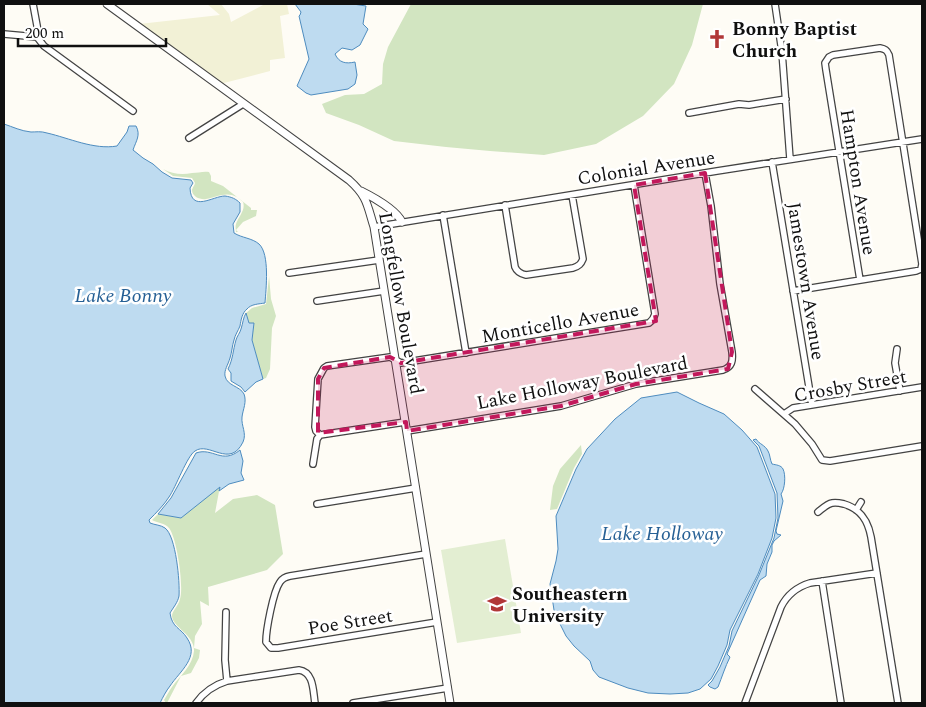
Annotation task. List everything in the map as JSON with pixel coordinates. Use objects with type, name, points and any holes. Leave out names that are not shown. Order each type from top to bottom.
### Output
[{"type":"street","points":[[33,4],[37,36],[44,46],[133,111]]},
{"type":"street","name":"Longfellow Boulevard","points":[[107,4],[349,180],[360,190],[369,208],[374,227],[396,360],[450,703]]},
{"type":"street","points":[[775,4],[782,52],[790,159]]},
{"type":"street","points":[[4,34],[37,36]]},
{"type":"street","name":"Hampton Avenue","points":[[860,280],[825,63],[830,57],[880,48],[888,51],[904,142]]},
{"type":"street","points":[[689,113],[738,104],[749,105],[786,99]]},
{"type":"street","points":[[189,138],[243,104]]},
{"type":"street","name":"Colonial Avenue","points":[[374,227],[922,139]]},
{"type":"street","points":[[793,291],[916,271],[922,265],[904,142]]},
{"type":"street","name":"Jamestown Avenue","points":[[772,162],[812,405]]},
{"type":"street","name":"Lake Holloway Boulevard","points":[[407,431],[561,406],[636,384],[728,368],[732,364],[733,359],[720,284],[711,206],[705,173]]},
{"type":"street","name":"Monticello Avenue","points":[[320,435],[315,427],[318,379],[327,366],[390,357],[401,363],[652,321],[654,314],[634,185]]},
{"type":"street","points":[[360,190],[400,217],[402,222]]},
{"type":"street","points":[[505,205],[517,271],[526,275],[573,268],[577,267],[583,259],[572,195]]},
{"type":"street","points":[[443,215],[466,353]]},
{"type":"street","points":[[289,273],[379,260]]},
{"type":"street","points":[[317,301],[384,291]]},
{"type":"street","points":[[897,349],[896,363],[900,391]]},
{"type":"street","name":"Crosby Street","points":[[784,414],[793,408],[922,387]]},
{"type":"street","points":[[755,389],[804,434],[822,460],[830,461],[922,446]]},
{"type":"street","points":[[313,464],[317,439],[320,435],[405,422]]},
{"type":"street","points":[[317,504],[416,488]]},
{"type":"street","points":[[818,512],[835,502],[846,505],[863,516],[869,528],[898,703]]},
{"type":"street","points":[[856,510],[861,502]]},
{"type":"street","name":"Poe Street","points":[[426,554],[285,577],[278,585],[268,622],[266,639],[271,648],[278,648],[437,622]]},
{"type":"street","points":[[745,703],[784,601],[795,590],[803,585],[822,581],[877,573]]},
{"type":"street","points":[[822,581],[841,703]]},
{"type":"street","points":[[226,612],[225,660],[227,681]]},
{"type":"street","points":[[196,703],[206,691],[219,683],[299,670],[305,671],[310,677],[315,703]]},
{"type":"street","points":[[353,703],[448,688]]},
{"type":"highlighted area","points":[[705,173],[732,352],[728,369],[636,384],[561,406],[407,431],[406,422],[318,433],[318,379],[324,368],[390,357],[401,363],[656,321],[634,185]]},
{"type":"green space","points":[[207,4],[221,4],[229,14],[231,22],[265,4],[287,4],[289,14],[280,16],[285,58],[270,60],[270,71],[220,84],[139,24],[220,15]]},
{"type":"green space","points":[[411,4],[703,4],[692,45],[674,84],[643,116],[596,144],[544,155],[394,141],[326,113],[322,104],[345,95],[364,94],[382,84],[383,64],[388,47]]},
{"type":"green space","points":[[163,169],[181,174],[209,172],[211,181],[223,186],[237,197],[225,194],[206,199],[199,198],[192,192],[195,183],[192,178],[173,176]]},
{"type":"green space","points":[[237,197],[251,208],[251,210],[257,210],[256,216],[243,222],[236,230],[236,224],[244,205]]},
{"type":"green space","points":[[268,264],[271,299],[276,316],[272,328],[270,369],[266,378],[263,379],[252,340],[254,323],[249,323],[246,313],[252,308],[266,304],[269,277]]},
{"type":"green space","points":[[581,445],[582,454],[557,509],[550,510],[553,486],[560,469]]},
{"type":"green space","points":[[220,486],[215,513],[233,499],[257,495],[275,505],[283,554],[267,570],[208,587],[209,606],[200,601],[202,624],[195,636],[194,648],[200,650],[199,658],[191,673],[181,676],[189,666],[194,651],[191,640],[173,620],[173,612],[181,593],[177,552],[169,528],[152,520],[158,514],[181,518]]},
{"type":"green space","points":[[505,539],[521,633],[457,643],[441,550]]},
{"type":"green space","points":[[181,677],[167,703],[164,700]]},
{"type":"water","points":[[295,4],[353,4],[366,6],[363,24],[368,29],[360,45],[352,50],[342,48],[335,54],[343,62],[355,62],[357,75],[355,84],[348,89],[311,95],[297,86],[309,59],[299,16],[301,12]]},
{"type":"water","name":"Lake Bonny","points":[[4,124],[24,131],[45,132],[91,145],[108,147],[117,146],[129,126],[136,126],[138,135],[133,150],[172,178],[191,180],[193,183],[190,188],[191,196],[194,200],[198,202],[225,196],[234,198],[240,203],[240,212],[233,224],[234,233],[259,244],[265,255],[265,303],[255,304],[244,312],[234,338],[231,356],[225,372],[228,382],[240,389],[245,397],[242,417],[243,442],[238,450],[232,453],[219,453],[207,449],[195,451],[169,497],[149,520],[150,523],[165,528],[175,549],[179,596],[177,603],[170,613],[175,625],[187,638],[191,651],[187,664],[160,703],[4,703]]},
{"type":"water","points":[[246,313],[249,323],[254,323],[252,340],[263,379],[256,382],[245,392],[231,381],[231,373],[228,369],[236,339]]},
{"type":"water","name":"Lake Holloway","points":[[677,392],[724,414],[757,447],[775,494],[776,518],[772,538],[758,574],[730,630],[727,645],[711,679],[700,689],[688,693],[648,693],[599,677],[593,670],[590,661],[566,636],[554,610],[550,584],[558,549],[556,516],[576,469],[587,449],[615,419],[641,398]]},
{"type":"water","points":[[756,439],[767,449],[772,464],[781,467],[784,472],[785,478],[781,494],[783,501],[776,531],[777,534],[781,535],[772,545],[766,576],[760,580],[727,654],[730,657],[718,687],[715,689],[708,685],[720,667],[729,646],[732,631],[759,575],[774,538],[778,518],[777,493],[759,446],[753,440]]},
{"type":"water","points":[[240,450],[243,461],[241,473],[244,480],[229,484],[219,491],[220,487],[181,518],[158,514],[171,498],[196,453],[208,452],[228,456]]},
{"type":"place","name":"Bonny Baptist Church","points":[[717,39]]},
{"type":"place","name":"Southeastern University","points":[[497,604]]}]
